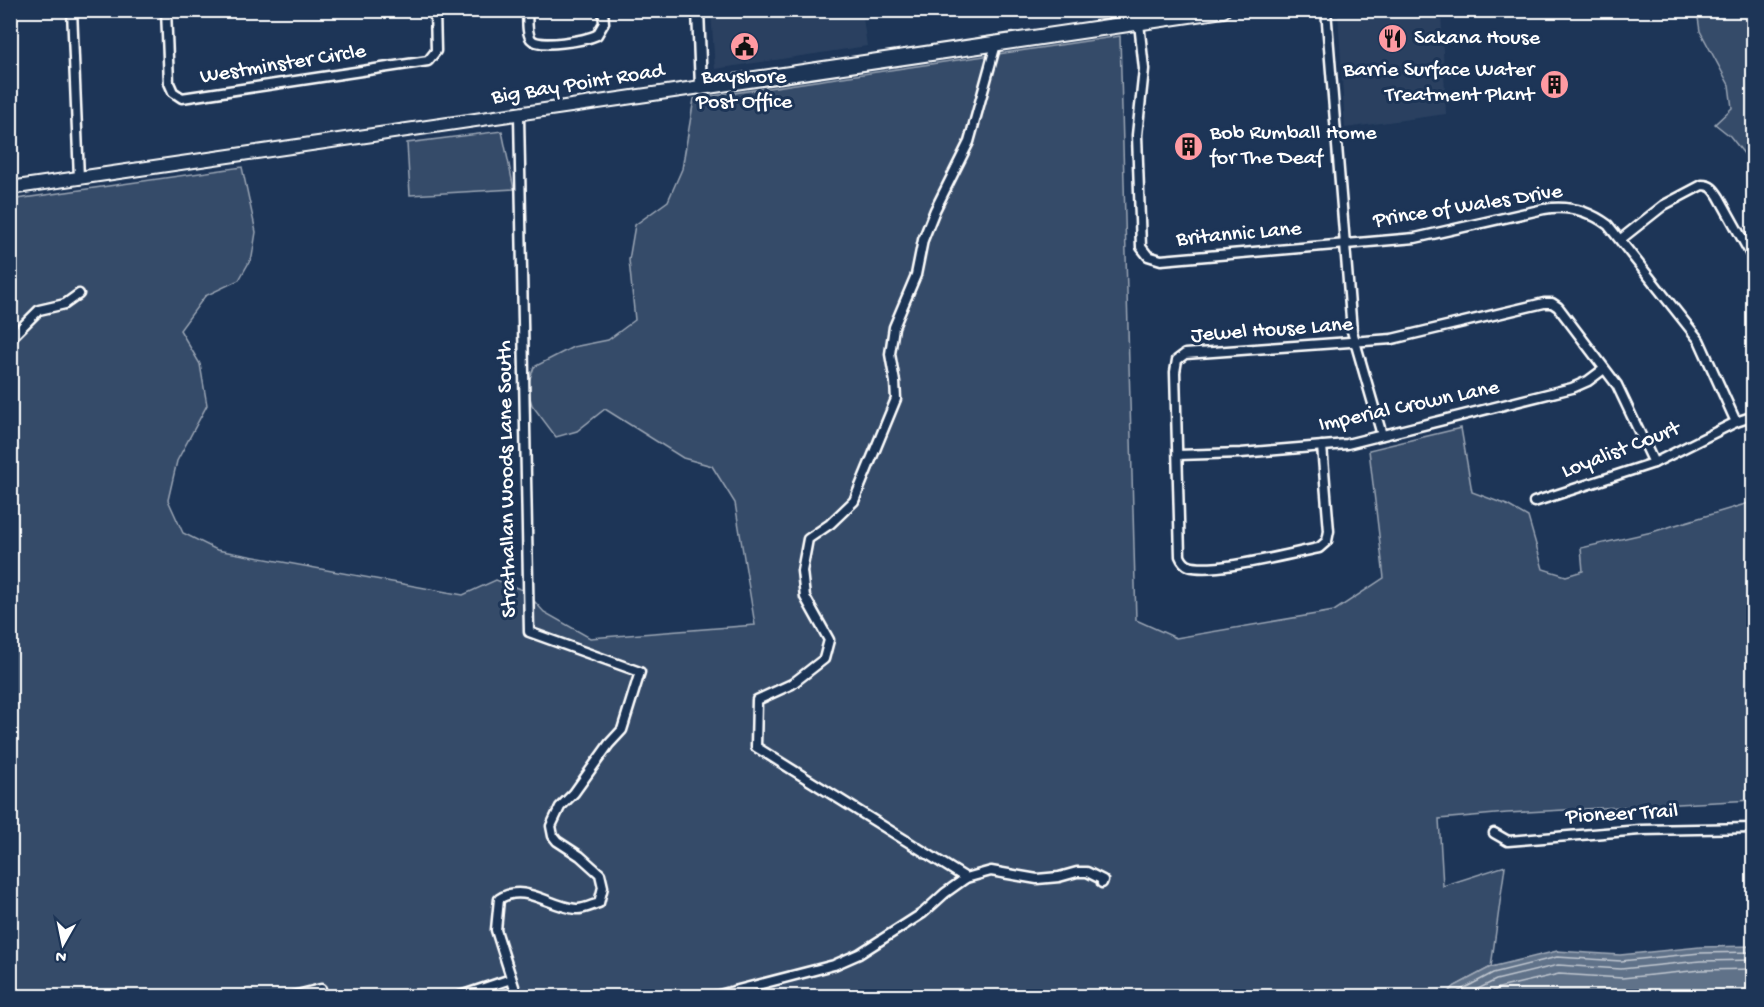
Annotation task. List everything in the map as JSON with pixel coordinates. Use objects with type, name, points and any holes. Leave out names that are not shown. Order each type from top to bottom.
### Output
[{"type":"main road","name":"Big Bay Point Road","points":[[10,188],[1223,10]]},
{"type":"street","points":[[72,10],[79,178]]},
{"type":"street","name":"Westminster Circle","points":[[166,10],[169,83],[173,92],[182,98],[428,61],[436,51],[435,10]]},
{"type":"street","points":[[527,10],[528,30],[532,40],[545,44],[597,35],[604,23],[603,10]]},
{"type":"street","points":[[698,10],[701,87]]},
{"type":"street","points":[[1326,10],[1354,343],[1382,435]]},
{"type":"street","name":"Britannic Lane","points":[[1138,23],[1144,69],[1137,128],[1141,247],[1148,256],[1161,260],[1345,244]]},
{"type":"street","points":[[966,878],[756,747],[757,700],[792,684],[824,659],[829,640],[805,597],[802,571],[808,539],[830,524],[854,501],[896,399],[890,354],[894,327],[916,275],[923,240],[931,220],[969,142],[996,44]]},
{"type":"street","name":"Strathallan Woods Lane South","points":[[517,996],[496,930],[499,899],[508,893],[521,892],[555,905],[579,910],[599,903],[603,887],[600,873],[557,841],[553,836],[551,826],[560,807],[574,793],[609,744],[622,730],[640,672],[530,632],[519,115]]},
{"type":"street","points":[[1621,239],[1664,205],[1702,185],[1707,185],[1713,187],[1754,260]]},
{"type":"street","name":"Prince of Wales Drive","points":[[1345,244],[1415,238],[1555,207],[1577,209],[1598,217],[1621,239],[1701,344],[1736,422]]},
{"type":"street","points":[[10,339],[39,310],[65,304],[79,294]]},
{"type":"street","name":"Jewel House Lane","points":[[1322,446],[1329,531],[1327,541],[1318,548],[1218,566],[1190,566],[1184,563],[1180,556],[1175,372],[1177,360],[1185,354],[1392,339],[1552,303],[1558,307],[1617,385],[1654,463]]},
{"type":"street","name":"Imperial Crown Lane","points":[[1178,455],[1347,444],[1572,388],[1584,383],[1604,369]]},
{"type":"street","name":"Loyalist Court","points":[[1534,502],[1654,463],[1736,422],[1754,416]]},
{"type":"street","name":"Pioneer Trail","points":[[1494,833],[1508,841],[1640,830],[1754,828]]},
{"type":"street","points":[[715,996],[834,965],[859,954],[923,913],[966,878],[991,871],[1037,879],[1059,878],[1077,872],[1087,872],[1103,880],[1102,883]]},
{"type":"street","points":[[460,996],[511,979]]},
{"type":"street","points":[[293,996],[321,989]]},
{"type":"shaded area","points":[[711,11],[862,11],[867,46],[715,69]]},
{"type":"shaded area","points":[[1441,11],[1446,114],[1345,128],[1338,12]]},
{"type":"shaded area","points":[[1697,11],[1753,11],[1753,165],[1730,136],[1715,124],[1732,108],[1729,85],[1700,31]]},
{"type":"shaded area","points":[[1120,36],[1136,620],[1176,638],[1334,611],[1384,578],[1369,450],[1461,428],[1472,492],[1507,505],[1528,517],[1543,569],[1566,576],[1583,571],[1581,548],[1652,532],[1752,502],[1753,800],[1507,813],[1439,819],[1443,886],[1505,866],[1491,967],[1455,986],[1444,996],[11,996],[10,200],[242,167],[256,232],[252,257],[239,280],[205,296],[180,330],[200,364],[207,405],[177,461],[168,500],[183,533],[217,550],[463,595],[496,580],[525,591],[544,612],[590,638],[755,625],[735,503],[712,466],[683,458],[605,409],[577,431],[556,437],[532,405],[527,387],[534,367],[573,347],[608,340],[635,320],[629,260],[635,225],[668,201],[682,169],[694,99]]},
{"type":"shaded area","points":[[502,131],[514,189],[410,195],[407,143]]},
{"type":"water","points":[[1753,946],[1753,996],[1444,996],[1455,986],[1491,967],[1557,951],[1620,955],[1700,947]]},
{"type":"place","name":"Sakana House","points":[[1393,39]]},
{"type":"place","name":"Bayshore Post Office","points":[[744,46]]},
{"type":"place","name":"Barrie Surface Water Treatment Plant","points":[[1555,84]]},
{"type":"place","name":"Bob Rumball Home for The Deaf","points":[[1189,147]]}]
